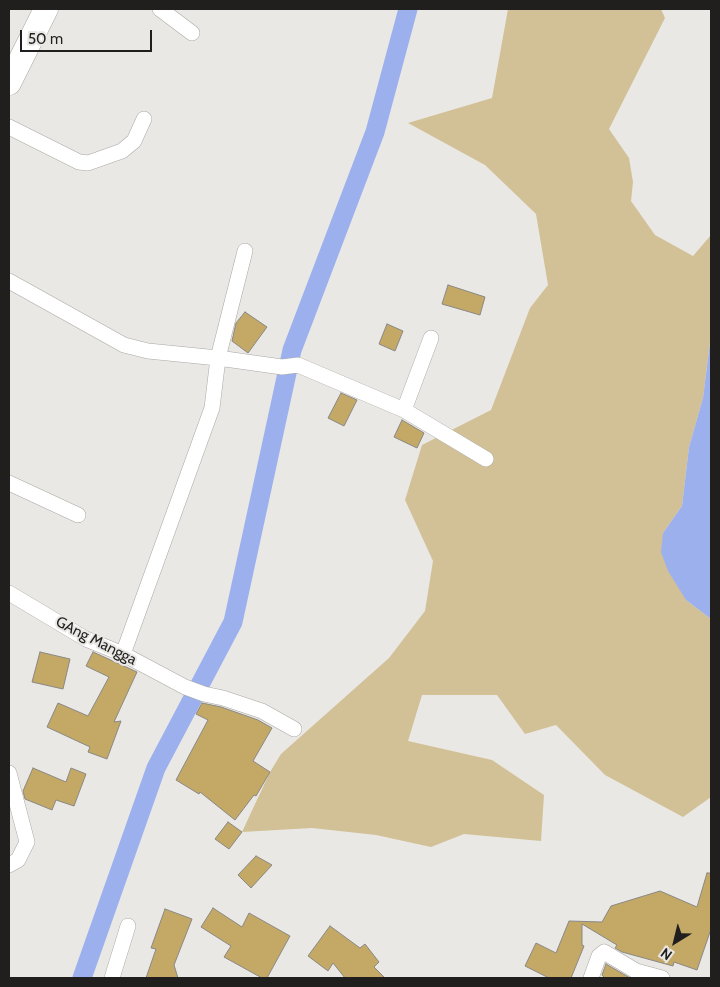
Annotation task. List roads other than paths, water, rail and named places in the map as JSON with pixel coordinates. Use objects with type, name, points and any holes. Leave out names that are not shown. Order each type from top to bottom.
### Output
[{"type":"main road","points":[[9,83],[46,9]]},
{"type":"street","points":[[160,9],[192,33]]},
{"type":"street","points":[[9,127],[79,162],[88,163],[122,151],[134,141],[144,119]]},
{"type":"street","points":[[123,654],[212,408],[218,358],[245,251]]},
{"type":"street","points":[[9,281],[124,345],[148,351],[282,366],[298,365],[404,410],[486,459]]},
{"type":"street","points":[[404,410],[431,338]]},
{"type":"street","points":[[9,483],[78,515]]},
{"type":"street","name":"GAng Mangga","points":[[9,593],[86,639],[123,654],[185,687],[262,711],[294,729]]},
{"type":"street","points":[[9,773],[26,842],[25,849],[18,860],[9,865]]},
{"type":"street","points":[[112,978],[128,926]]},
{"type":"street","points":[[591,978],[599,956],[604,952],[636,971],[662,978]]},
{"type":"water","points":[[711,335],[711,619],[686,600],[668,571],[661,552],[663,533],[682,506],[689,447],[703,398]]},
{"type":"waterway","points":[[82,978],[156,768],[233,622],[292,350],[375,132],[408,9]]}]
